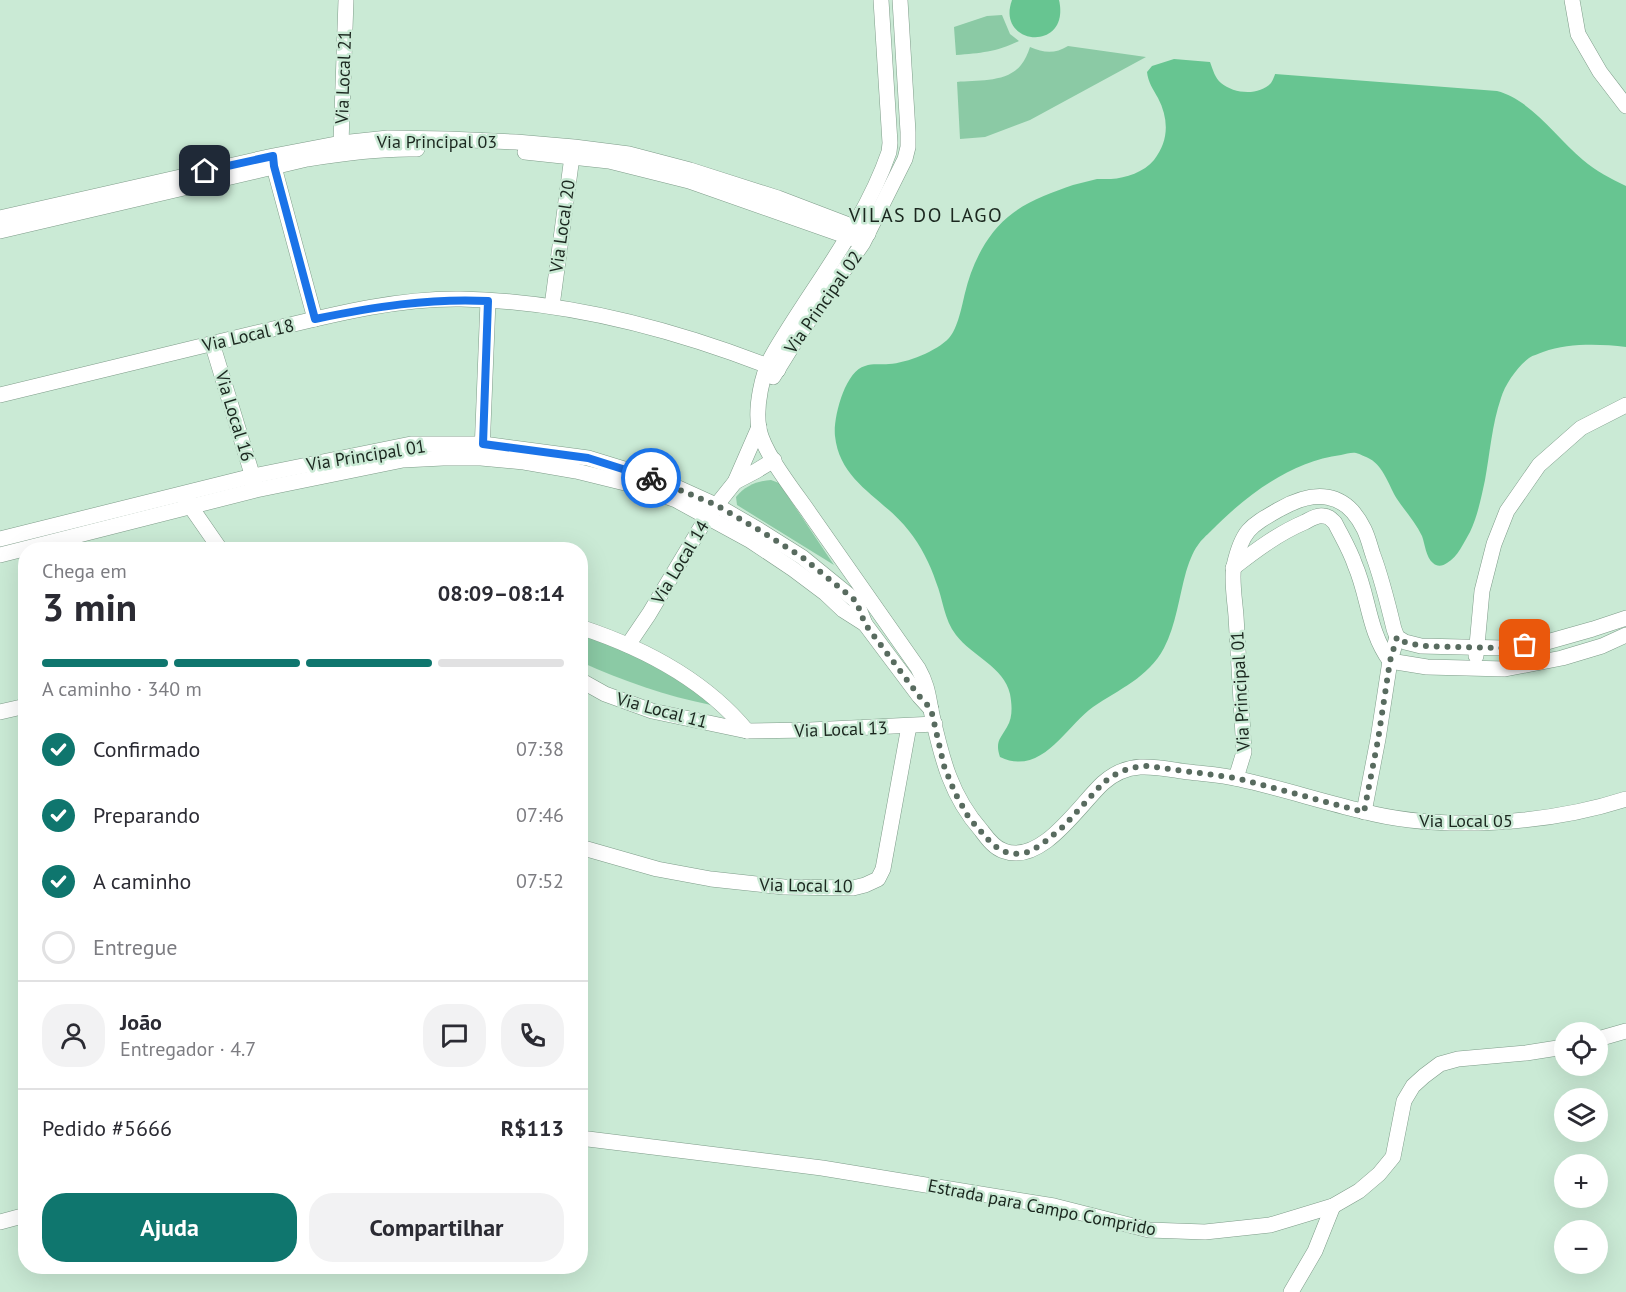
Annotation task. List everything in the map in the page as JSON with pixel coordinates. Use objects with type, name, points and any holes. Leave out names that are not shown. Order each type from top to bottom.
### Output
[{"type":"street","name":"Via Local 21","points":[[342,148],[346,0]]},
{"type":"street","name":"Via Principal 02","points":[[858,235],[889,152],[890,143],[881,0]]},
{"type":"street","name":"Via Principal 02","points":[[900,0],[908,147],[905,159],[858,235],[778,345],[772,368],[761,391],[758,409],[763,443],[918,668],[930,695],[933,716]]},
{"type":"street","points":[[1572,0],[1578,34],[1600,72],[1626,106]]},
{"type":"street","name":"Via Principal 03","points":[[0,218],[342,148],[461,149],[629,154],[690,170],[778,198],[858,235]]},
{"type":"street","name":"Via Local 20","points":[[552,306],[573,152]]},
{"type":"street","name":"Via Principal 03","points":[[0,231],[273,161]]},
{"type":"street","points":[[273,161],[315,319]]},
{"type":"street","name":"Via Local 18","points":[[0,395],[315,319],[370,308],[459,299],[552,306],[624,320],[696,341],[772,368]]},
{"type":"street","points":[[482,451],[488,301]]},
{"type":"street","name":"Via Local 16","points":[[212,343],[255,483]]},
{"type":"street","points":[[1475,669],[1482,591],[1494,544],[1507,511],[1539,465],[1581,428],[1626,405]]},
{"type":"street","name":"Via Local 14","points":[[628,645],[712,511],[735,482],[759,427]]},
{"type":"street","name":"Via Principal 01","points":[[45,542],[255,483],[403,460],[443,458],[482,451],[637,486],[712,511],[825,593],[843,610],[865,624],[933,716],[944,766],[969,818],[992,844],[1002,851],[1014,854],[1028,852],[1041,845],[1064,826],[1104,782],[1130,768],[1147,766],[1236,778],[1244,752],[1233,568],[1242,539],[1257,522],[1293,502],[1312,496],[1328,496],[1339,500],[1349,508]]},
{"type":"street","name":"Via Local 14","points":[[735,482],[774,460]]},
{"type":"street","points":[[187,501],[215,542]]},
{"type":"street","name":"Via Principal 01","points":[[0,539],[187,501]]},
{"type":"street","points":[[1335,523],[1349,508],[1364,528],[1397,637],[1390,661],[1364,812]]},
{"type":"street","points":[[1233,568],[1289,529],[1319,515],[1330,517],[1335,523],[1356,566],[1374,634],[1390,661],[1427,667],[1505,669],[1562,658],[1602,646],[1626,635]]},
{"type":"street","name":"Via Principal 01","points":[[0,555],[18,550]]},
{"type":"street","points":[[1397,637],[1405,642],[1421,646],[1502,648],[1547,642],[1626,618]]},
{"type":"street","points":[[588,630],[664,661],[698,684],[733,714],[747,731]]},
{"type":"street","name":"Via Local 11","points":[[588,684],[605,694],[652,711],[747,731]]},
{"type":"street","points":[[0,712],[18,708]]},
{"type":"street","name":"Via Local 13","points":[[747,731],[909,726],[933,716]]},
{"type":"street","name":"Via Local 10","points":[[588,849],[657,869],[711,879],[784,887],[853,888],[865,885],[878,879],[883,869],[909,726]]},
{"type":"street","name":"Via Local 05","points":[[1236,778],[1364,812],[1433,823],[1520,819],[1559,814],[1626,799]]},
{"type":"street","points":[[1608,1036],[1626,1031]]},
{"type":"street","name":"Estrada para Campo Comprido","points":[[588,1139],[822,1168],[961,1190],[1054,1206],[1149,1230],[1205,1232],[1270,1225],[1333,1206],[1359,1191],[1379,1174],[1393,1157],[1404,1101],[1413,1086],[1440,1064],[1458,1059],[1554,1049]]},
{"type":"street","points":[[1291,1292],[1315,1251],[1333,1206]]},
{"type":"street","points":[[0,1222],[18,1217]]},
{"type":"shaded area","points":[[1012,0],[1059,0],[1060,17],[1054,29],[1045,35],[1034,37],[1023,34],[1014,27],[1010,15]]},
{"type":"shaded area","points":[[1002,15],[1010,34],[1019,41],[1003,48],[956,55],[954,27],[987,16]]},
{"type":"shaded area","points":[[1068,46],[1146,57],[1030,120],[985,137],[960,139],[957,82],[1000,78],[1008,75],[1021,65],[1030,47],[1049,52]]},
{"type":"shaded area","points":[[1174,59],[1210,62],[1214,74],[1226,87],[1246,92],[1266,87],[1275,74],[1497,91],[1521,102],[1588,164],[1626,186],[1626,347],[1584,345],[1553,349],[1531,357],[1516,370],[1503,393],[1498,408],[1485,480],[1473,526],[1458,553],[1444,565],[1436,565],[1431,561],[1420,531],[1397,499],[1383,472],[1375,462],[1365,456],[1353,453],[1323,459],[1305,464],[1270,482],[1224,518],[1196,548],[1186,572],[1168,639],[1150,667],[1083,715],[1041,755],[1028,760],[1015,761],[1000,757],[998,748],[1011,715],[1011,698],[1007,685],[1001,676],[952,629],[931,569],[913,537],[899,519],[864,489],[845,466],[835,436],[838,407],[846,386],[858,370],[868,365],[913,359],[929,352],[949,338],[957,323],[977,259],[989,238],[1004,220],[1034,200],[1073,185],[1097,179],[1129,176],[1145,168],[1154,160],[1165,138],[1166,122],[1162,106],[1147,72],[1152,66]]},
{"type":"shaded area","points":[[771,480],[779,483],[834,565],[737,505],[736,497],[747,487]]},
{"type":"shaded area","points":[[588,634],[623,648],[693,689],[711,705],[645,687],[588,665]]},
{"type":"way so far","points":[[651,478],[716,505],[759,530],[802,557],[856,601],[865,624],[931,709],[944,766],[969,818],[992,844],[1002,851],[1014,854],[1028,852],[1041,845],[1064,826],[1104,782],[1130,768],[1147,766],[1236,778],[1364,812],[1390,661],[1397,637],[1405,642],[1421,646],[1502,648],[1525,645]]},
{"type":"district","name":"VILAS DO LAGO","points":[[926,215]]},
{"type":"route","points":[[205,171],[273,156],[315,319],[416,302],[459,299],[488,301],[483,444],[588,458],[651,478]]}]
